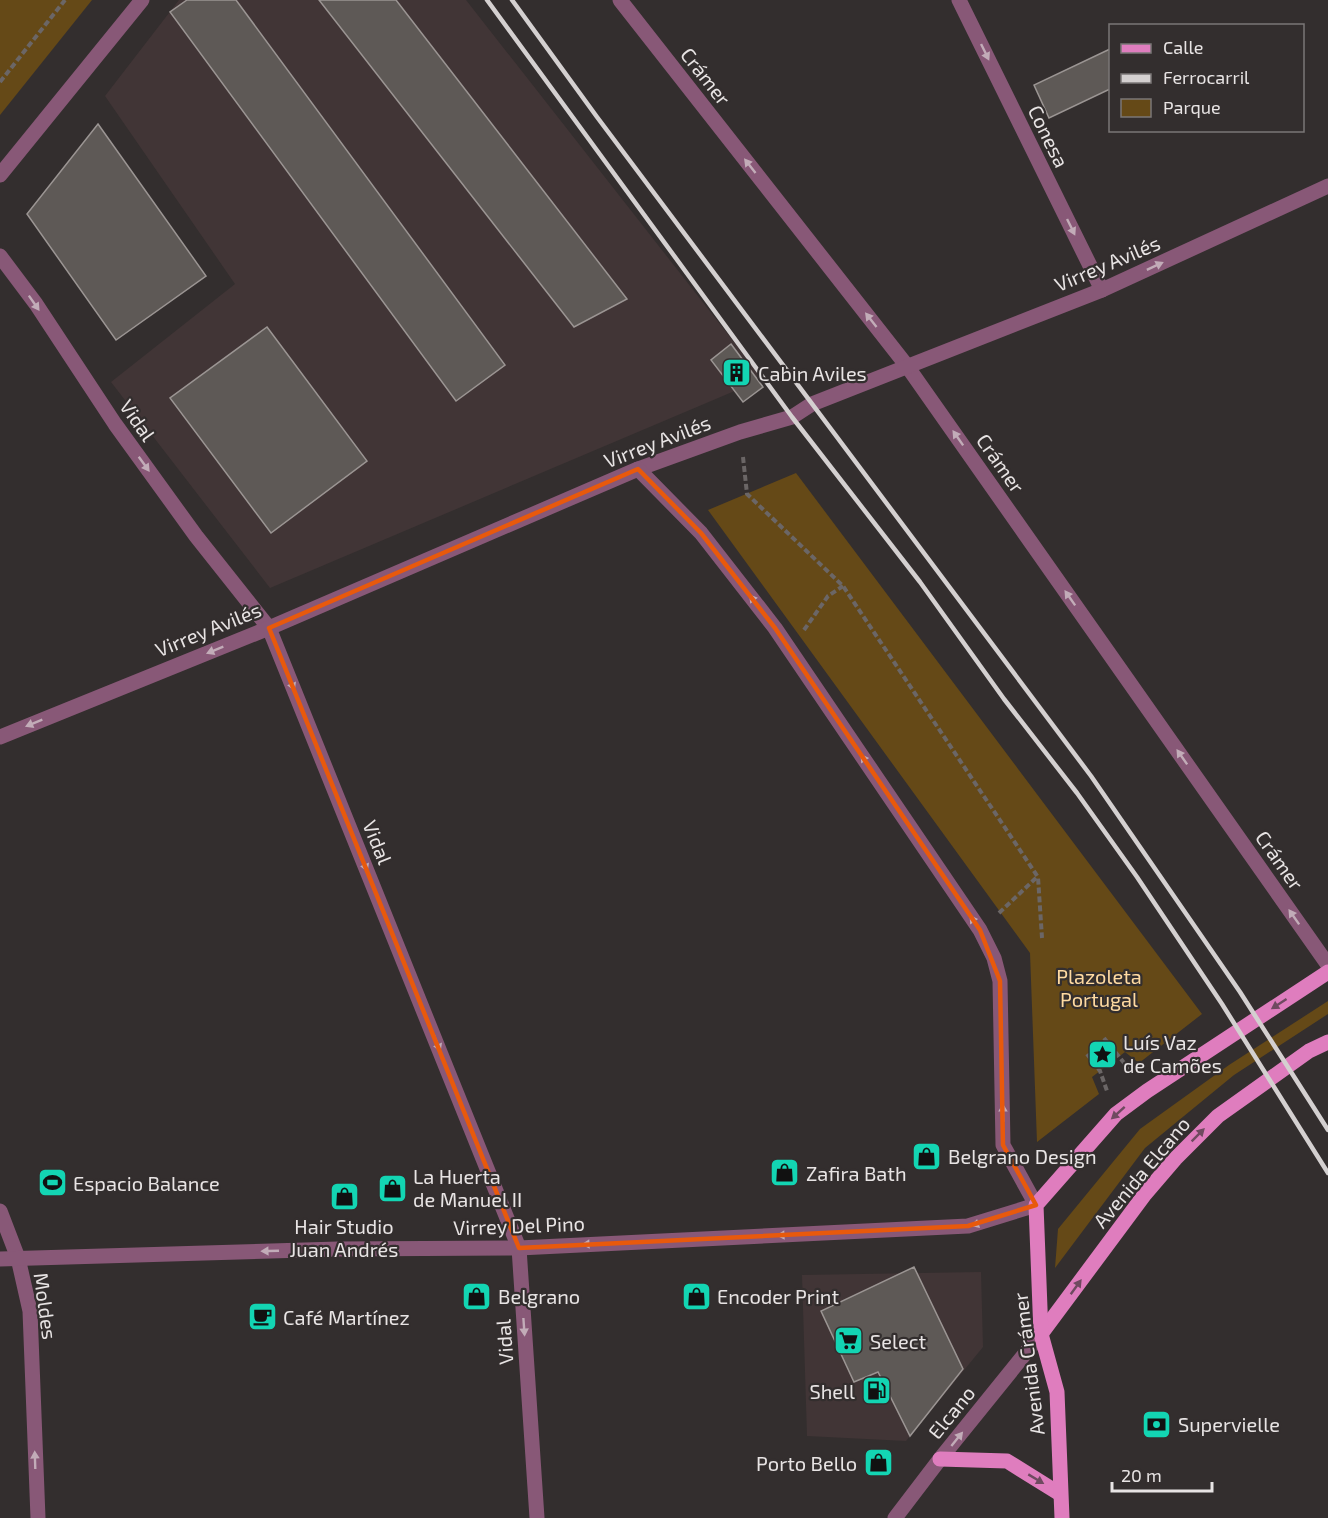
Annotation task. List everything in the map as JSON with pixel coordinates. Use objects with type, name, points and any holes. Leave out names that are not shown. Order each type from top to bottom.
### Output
[{"type":"main road","points":[[1036,1205],[1116,1114],[1147,1090],[1328,972]]},
{"type":"main road","name":"Avenida Elcano","points":[[1041,1334],[1145,1194],[1175,1159],[1218,1116],[1309,1051],[1328,1042]]},
{"type":"main road","name":"Avenida Crámer","points":[[1036,1205],[1041,1334],[1057,1392],[1062,1518]]},
{"type":"main road","points":[[940,1459],[1007,1461],[1060,1494]]},
{"type":"street","points":[[0,175],[142,0]]},
{"type":"street","name":"Crámer","points":[[620,0],[907,366],[1328,965]]},
{"type":"street","name":"Conesa","points":[[959,0],[1102,290]]},
{"type":"street","name":"Virrey Avilés","points":[[0,737],[269,628],[638,469],[740,432],[792,417],[812,404],[1102,290],[1328,186]]},
{"type":"street","name":"Vidal","points":[[0,256],[36,304],[115,424],[196,536],[269,628],[519,1248],[537,1518]]},
{"type":"street","points":[[638,469],[701,533],[775,628],[980,930],[994,958],[1000,981],[1003,1145],[1036,1205]]},
{"type":"street","name":"Virrey Del Pino","points":[[0,1259],[338,1249],[519,1248],[968,1226],[1036,1205]]},
{"type":"street","name":"Moldes","points":[[0,1211],[18,1258],[30,1311],[38,1518]]},
{"type":"street","name":"Elcano","points":[[895,1518],[1041,1334]]},
{"type":"path","points":[[0,82],[65,0]]},
{"type":"path","points":[[740,432],[747,494],[843,586],[1038,877],[1042,938]]},
{"type":"path","points":[[800,637],[828,596],[843,586]]},
{"type":"path","points":[[980,930],[1038,877]]},
{"type":"path","points":[[1104,1038],[1118,1057]]},
{"type":"path","points":[[1087,1054],[1100,1071]]},
{"type":"highlighted area","points":[[638,469],[701,533],[775,628],[980,930],[1000,981],[1003,1145],[1036,1205],[968,1226],[519,1248],[269,628]]},
{"type":"shaded area","points":[[179,0],[466,0],[763,379],[270,588],[111,382],[235,284],[105,96]]},
{"type":"shaded area","name":"Shell","points":[[981,1272],[983,1347],[906,1441],[807,1436],[802,1275]]},
{"type":"green space","points":[[0,0],[92,0],[0,115]]},
{"type":"green space","name":"Plazoleta Portugal","points":[[796,473],[1202,1014],[1139,1063],[1125,1052],[1092,1077],[1099,1094],[1037,1142],[1030,953],[708,510]]},
{"type":"green space","points":[[1328,1001],[1328,1014],[1234,1075],[1145,1148],[1055,1268],[1058,1229],[1140,1129],[1229,1065]]},
{"type":"building","points":[[187,0],[236,0],[505,365],[456,401],[170,12]]},
{"type":"building","points":[[319,0],[396,0],[627,299],[574,327]]},
{"type":"building","points":[[1109,49],[1109,89],[1049,118],[1034,85]]},
{"type":"building","points":[[98,124],[206,276],[116,340],[27,214]]},
{"type":"building","points":[[267,327],[367,461],[271,533],[170,398]]},
{"type":"building","name":"Cabin Aviles","points":[[731,344],[763,387],[743,402],[711,360]]},
{"type":"building","points":[[914,1267],[963,1369],[910,1436],[878,1372],[854,1382],[821,1311]]},
{"type":"railway","points":[[487,0],[792,417],[920,582],[1004,699],[1077,793],[1137,877],[1222,1004],[1328,1173]]},
{"type":"railway","points":[[512,0],[597,117],[1091,776],[1240,992],[1328,1130]]},
{"type":"place","name":"Cabin Aviles","points":[[737,373]]},
{"type":"place","name":"Luís Vaz de Camões","points":[[1102,1054]]},
{"type":"place","name":"Belgrano Design","points":[[927,1156]]},
{"type":"place","name":"Zafira Bath","points":[[785,1173]]},
{"type":"place","name":"Espacio Balance","points":[[52,1183]]},
{"type":"place","name":"La Huerta de Manuel II","points":[[392,1188]]},
{"type":"place","name":"Hair Studio Juan Andrés","points":[[344,1196]]},
{"type":"place","name":"Belgrano","points":[[477,1296]]},
{"type":"place","name":"Encoder Print","points":[[696,1296]]},
{"type":"place","name":"Café Martínez","points":[[262,1317]]},
{"type":"place","name":"Select","points":[[849,1341]]},
{"type":"place","name":"Shell","points":[[876,1391]]},
{"type":"place","name":"Supervielle","points":[[1157,1424]]},
{"type":"place","name":"Porto Bello","points":[[878,1463]]}]
